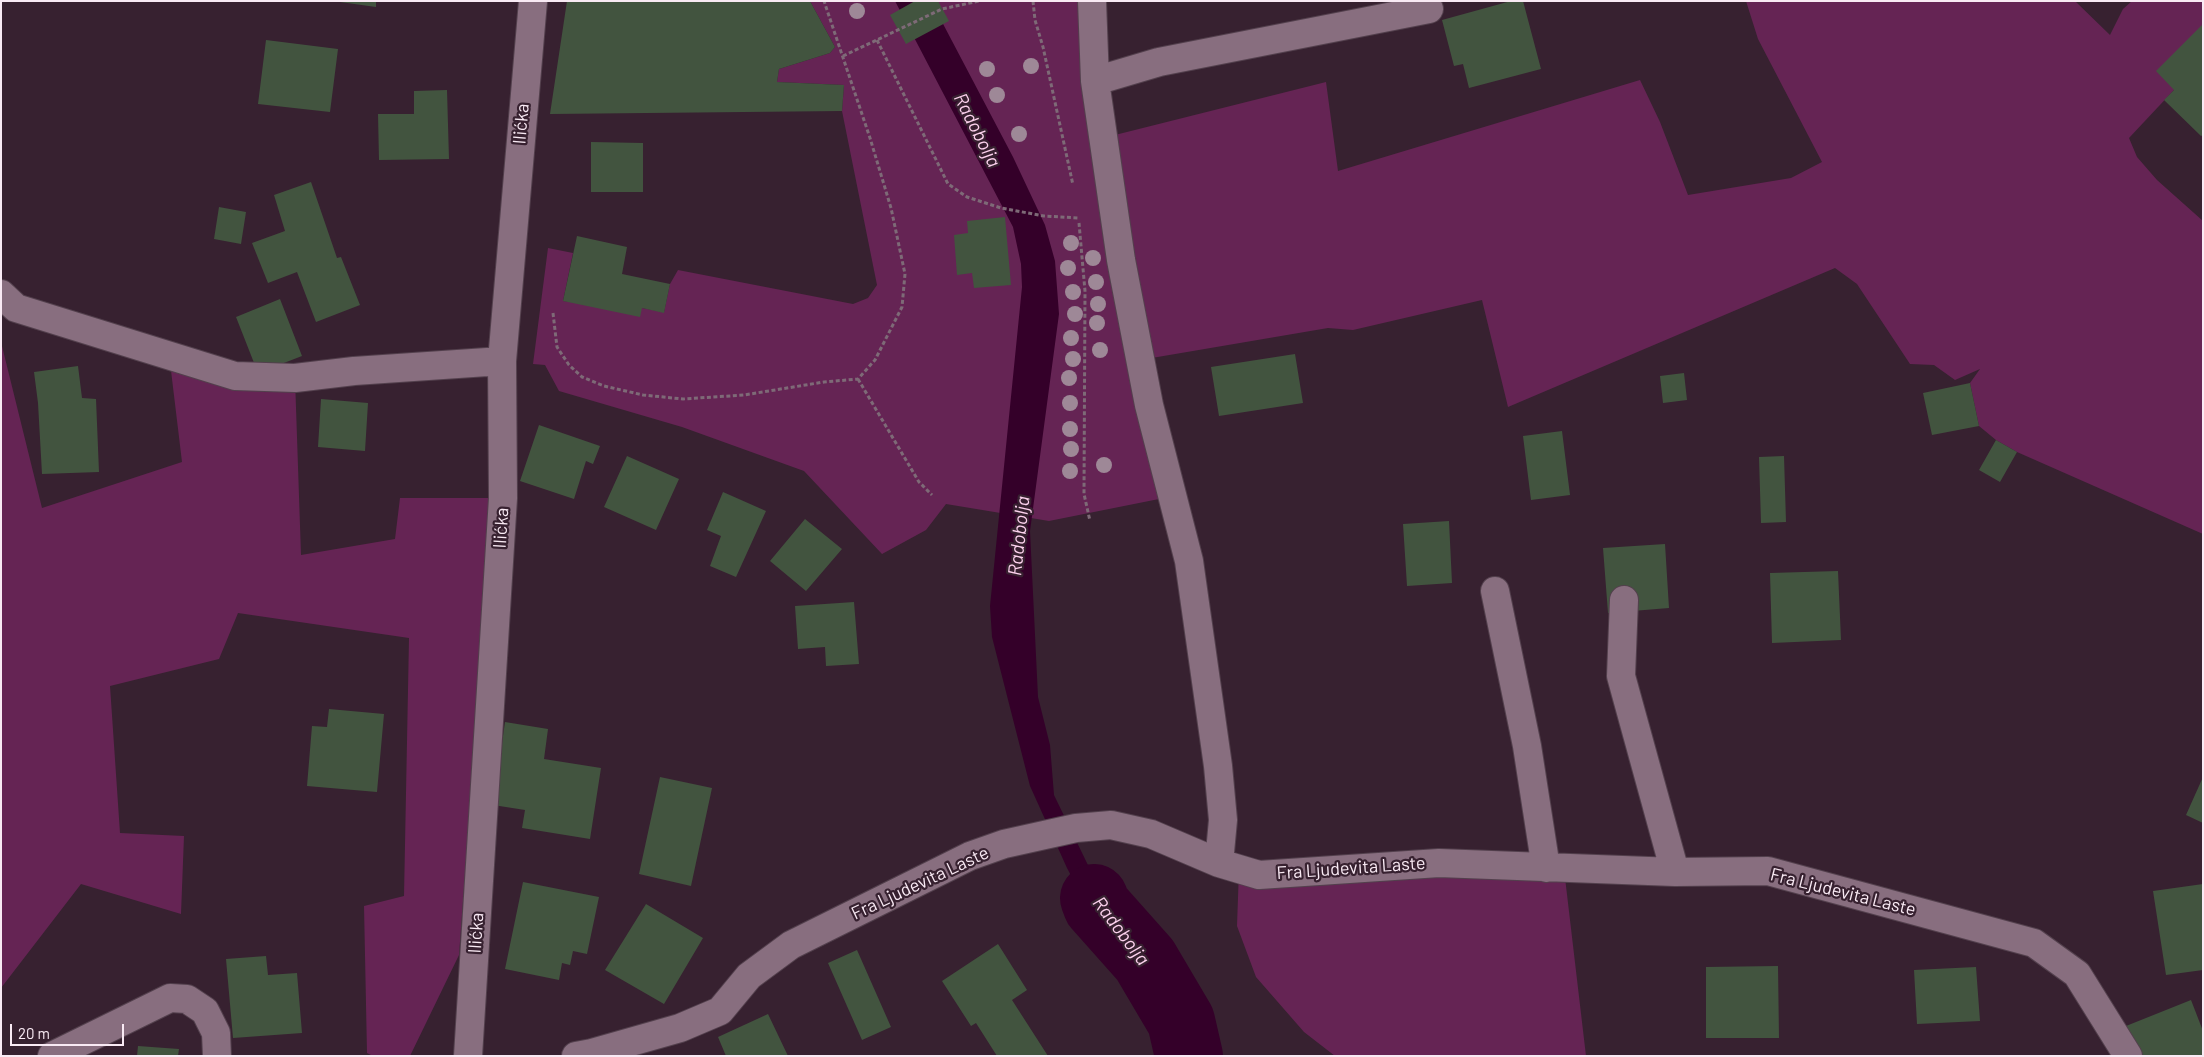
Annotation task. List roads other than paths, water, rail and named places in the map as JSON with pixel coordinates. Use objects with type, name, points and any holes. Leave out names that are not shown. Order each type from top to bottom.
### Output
[{"type":"street","name":"Ilićka","points":[[468,1056],[503,498],[502,362],[533,1]]},
{"type":"street","points":[[1092,1],[1095,81],[1121,260],[1149,405],[1189,561],[1218,766],[1222,820],[1219,863]]},
{"type":"street","points":[[1095,81],[1159,62],[1429,8]]},
{"type":"street","points":[[1,294],[16,308],[235,376],[295,378],[354,371],[502,362]]},
{"type":"street","points":[[1495,591],[1527,746],[1546,868]]},
{"type":"street","points":[[1624,600],[1621,676],[1675,872]]},
{"type":"street","name":"Fra Ljudevita Laste","points":[[587,1055],[680,1028],[720,1011],[749,976],[791,945],[970,856],[1031,838],[1076,828],[1111,824],[1151,834],[1219,863],[1258,875],[1439,862],[1675,872],[1768,871],[2034,943],[2077,974],[2128,1056]]},
{"type":"street","points":[[52,1056],[170,998],[187,999],[205,1011],[216,1033],[217,1056]]},
{"type":"water","points":[[895,1],[931,1],[1013,157],[1045,225],[1055,261],[1059,314],[1030,531],[1038,697],[1050,745],[1054,795],[1101,892],[1108,898],[1117,895],[1163,960],[1139,982],[1110,949],[1067,868],[1030,786],[992,637],[990,606],[1022,287],[1021,264],[1013,227]]},
{"type":"waterway","name":"Radobolja","points":[[1094,898],[1097,906],[1145,960],[1181,1021],[1189,1056]]}]
